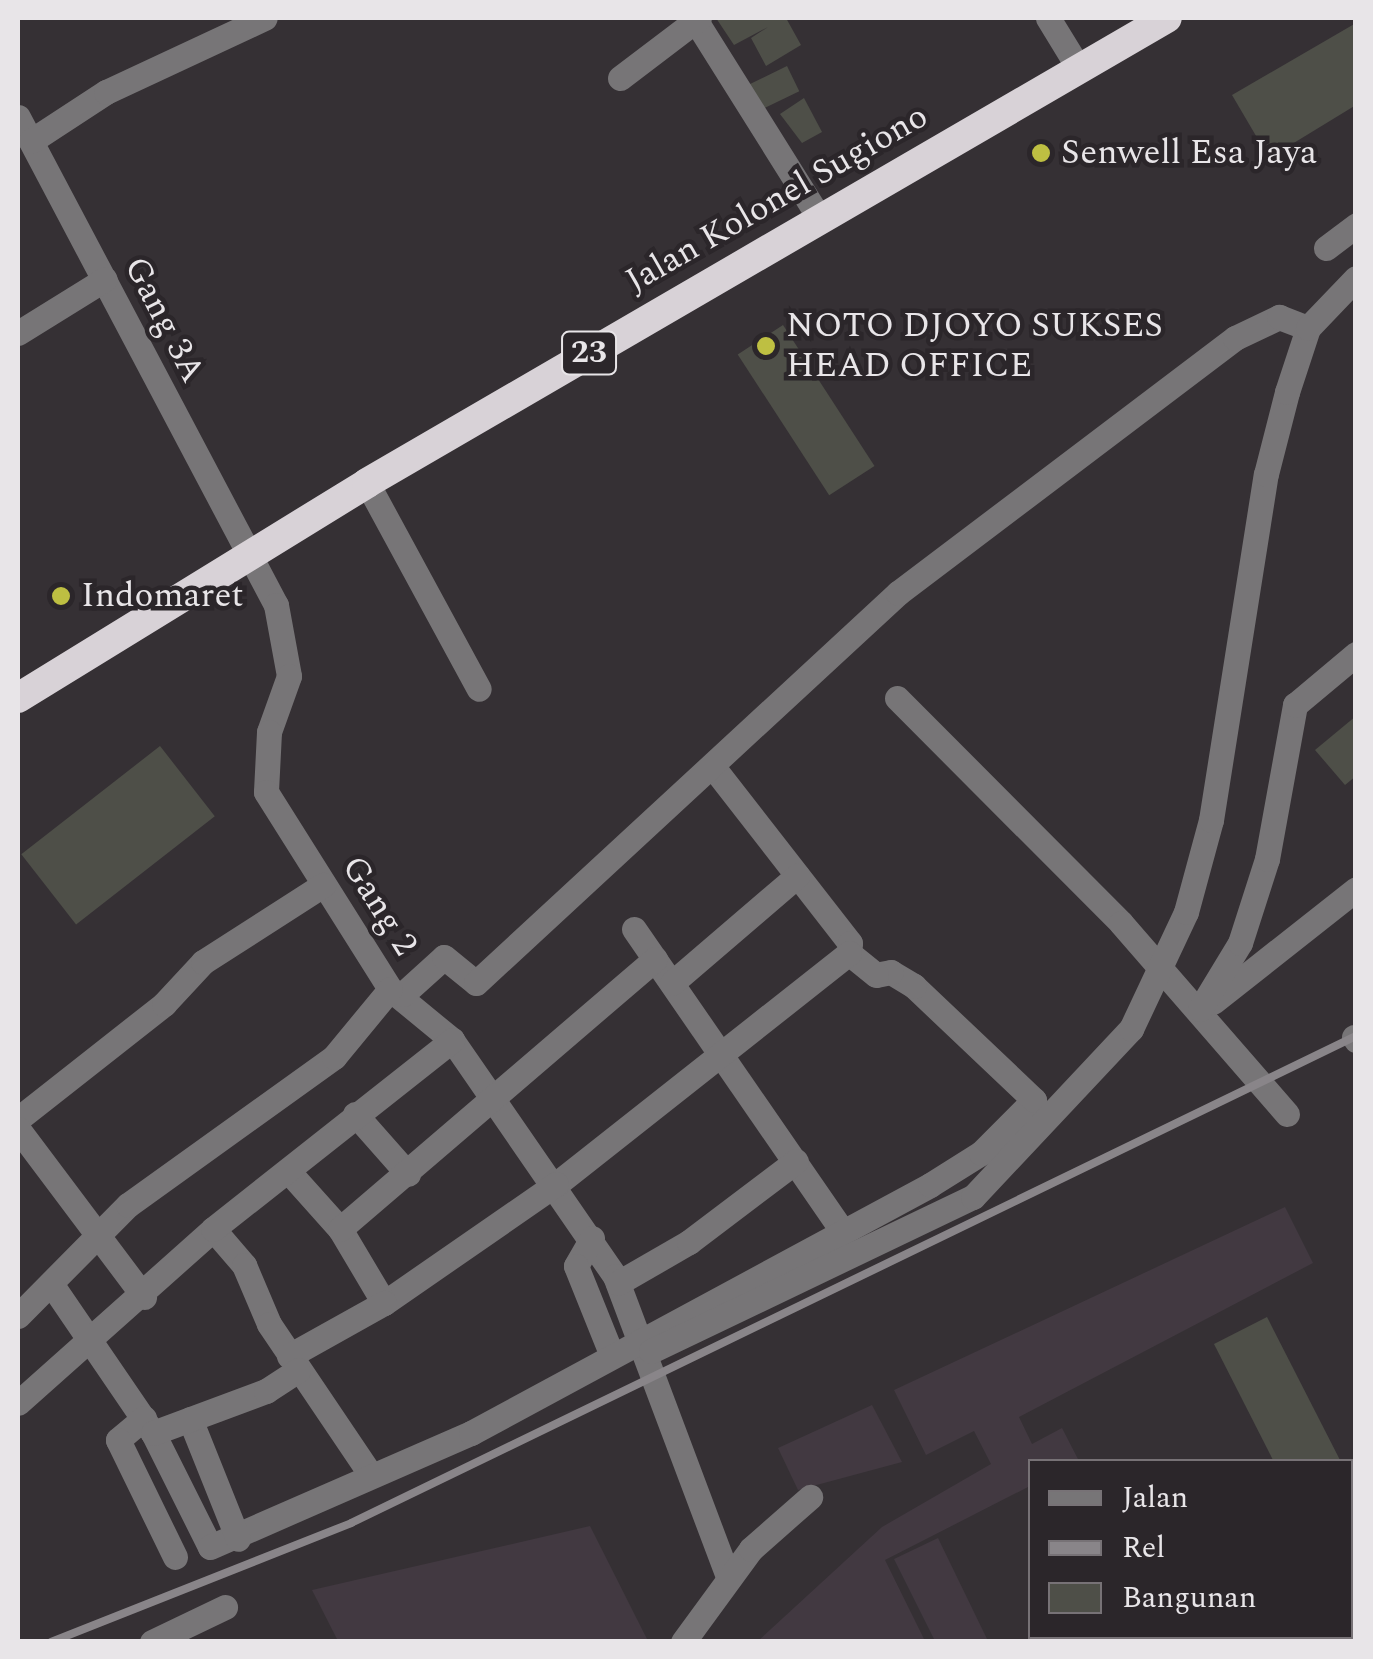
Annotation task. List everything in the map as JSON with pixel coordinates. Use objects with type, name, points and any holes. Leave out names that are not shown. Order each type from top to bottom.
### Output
[{"type":"highway","name":"Jalan Kolonel Sugiono","points":[[18,698],[367,483],[1078,66],[1167,18]]},
{"type":"street","points":[[31,140],[106,92],[265,18]]},
{"type":"street","points":[[620,78],[696,18],[819,217]]},
{"type":"street","points":[[1048,18],[1078,66]]},
{"type":"street","name":"Gang 3A","points":[[18,117],[248,554]]},
{"type":"street","points":[[1326,248],[1356,226]]},
{"type":"street","points":[[52,1285],[148,1425],[210,1547],[471,1433],[611,1353],[643,1346],[973,1197],[1131,1029],[1160,976],[1210,820],[1266,474],[1308,328],[1356,278]]},
{"type":"street","points":[[18,334],[105,279]]},
{"type":"street","points":[[18,1316],[102,1239],[128,1205],[334,1057],[396,992],[444,957],[476,982],[898,594],[1235,338],[1278,317],[1308,328]]},
{"type":"street","points":[[367,483],[478,689]]},
{"type":"street","name":"Gang 2","points":[[248,554],[288,642],[290,676],[262,783],[323,885],[396,992],[452,1040],[592,1238],[618,1284],[643,1346],[728,1576]]},
{"type":"street","points":[[1201,1010],[1240,943],[1267,859],[1296,704],[1356,654]]},
{"type":"street","points":[[897,698],[986,794],[1058,856],[1160,976],[1201,1010],[1288,1114]]},
{"type":"street","points":[[176,1557],[118,1440],[148,1425],[190,1420],[294,1363],[556,1184],[849,953],[850,943],[712,767]]},
{"type":"street","points":[[672,984],[797,876]]},
{"type":"street","points":[[18,1119],[164,1004],[202,962],[323,885]]},
{"type":"street","points":[[1201,1010],[1356,889]]},
{"type":"street","points":[[634,929],[842,1231]]},
{"type":"street","points":[[643,1346],[980,1152],[1034,1100],[904,978],[876,974],[849,953]]},
{"type":"street","points":[[340,1229],[408,1174],[488,1094],[655,959]]},
{"type":"street","points":[[18,1403],[144,1297],[213,1229],[452,1040]]},
{"type":"street","points":[[355,1114],[408,1174]]},
{"type":"street","points":[[18,1129],[144,1297]]},
{"type":"street","points":[[618,1284],[690,1242],[796,1161]]},
{"type":"street","points":[[289,1172],[340,1229],[384,1302]]},
{"type":"street","points":[[213,1229],[244,1265],[294,1363],[372,1475]]},
{"type":"street","points":[[592,1238],[576,1266],[611,1353]]},
{"type":"street","points":[[190,1420],[238,1538]]},
{"type":"street","points":[[683,1642],[728,1576],[810,1497]]},
{"type":"street","points":[[152,1642],[225,1607]]},
{"type":"shaded area","points":[[1285,1207],[1313,1263],[1019,1417],[1032,1444],[1062,1428],[1078,1459],[1028,1459],[1028,1487],[885,1560],[925,1641],[758,1641],[882,1527],[991,1464],[974,1431],[926,1455],[894,1390]]},
{"type":"shaded area","points":[[872,1405],[902,1462],[798,1490],[778,1448]]},
{"type":"shaded area","points":[[590,1526],[648,1641],[338,1641],[312,1590]]},
{"type":"shaded area","points":[[938,1538],[988,1641],[935,1641],[894,1559]]},
{"type":"building","points":[[716,18],[786,18],[801,45],[766,66],[751,38],[768,27],[734,45]]},
{"type":"building","points":[[1356,23],[1356,105],[1269,158],[1232,95]]},
{"type":"building","points":[[787,66],[799,91],[760,110],[747,85]]},
{"type":"building","points":[[804,98],[822,132],[802,143],[780,114]]},
{"type":"building","points":[[783,325],[874,466],[829,495],[738,354]]},
{"type":"building","points":[[1356,716],[1356,776],[1345,785],[1315,750]]},
{"type":"building","points":[[160,746],[215,816],[76,924],[21,854]]},
{"type":"building","points":[[1267,1317],[1339,1459],[1272,1459],[1214,1344]]},
{"type":"railway","points":[[51,1642],[351,1523],[1356,1036]]},
{"type":"place","name":"Senwell Esa Jaya","points":[[1041,153]]},
{"type":"place","name":"NOTO DJOYO SUKSES HEAD OFFICE","points":[[766,346]]},
{"type":"place","name":"Indomaret","points":[[61,596]]}]
